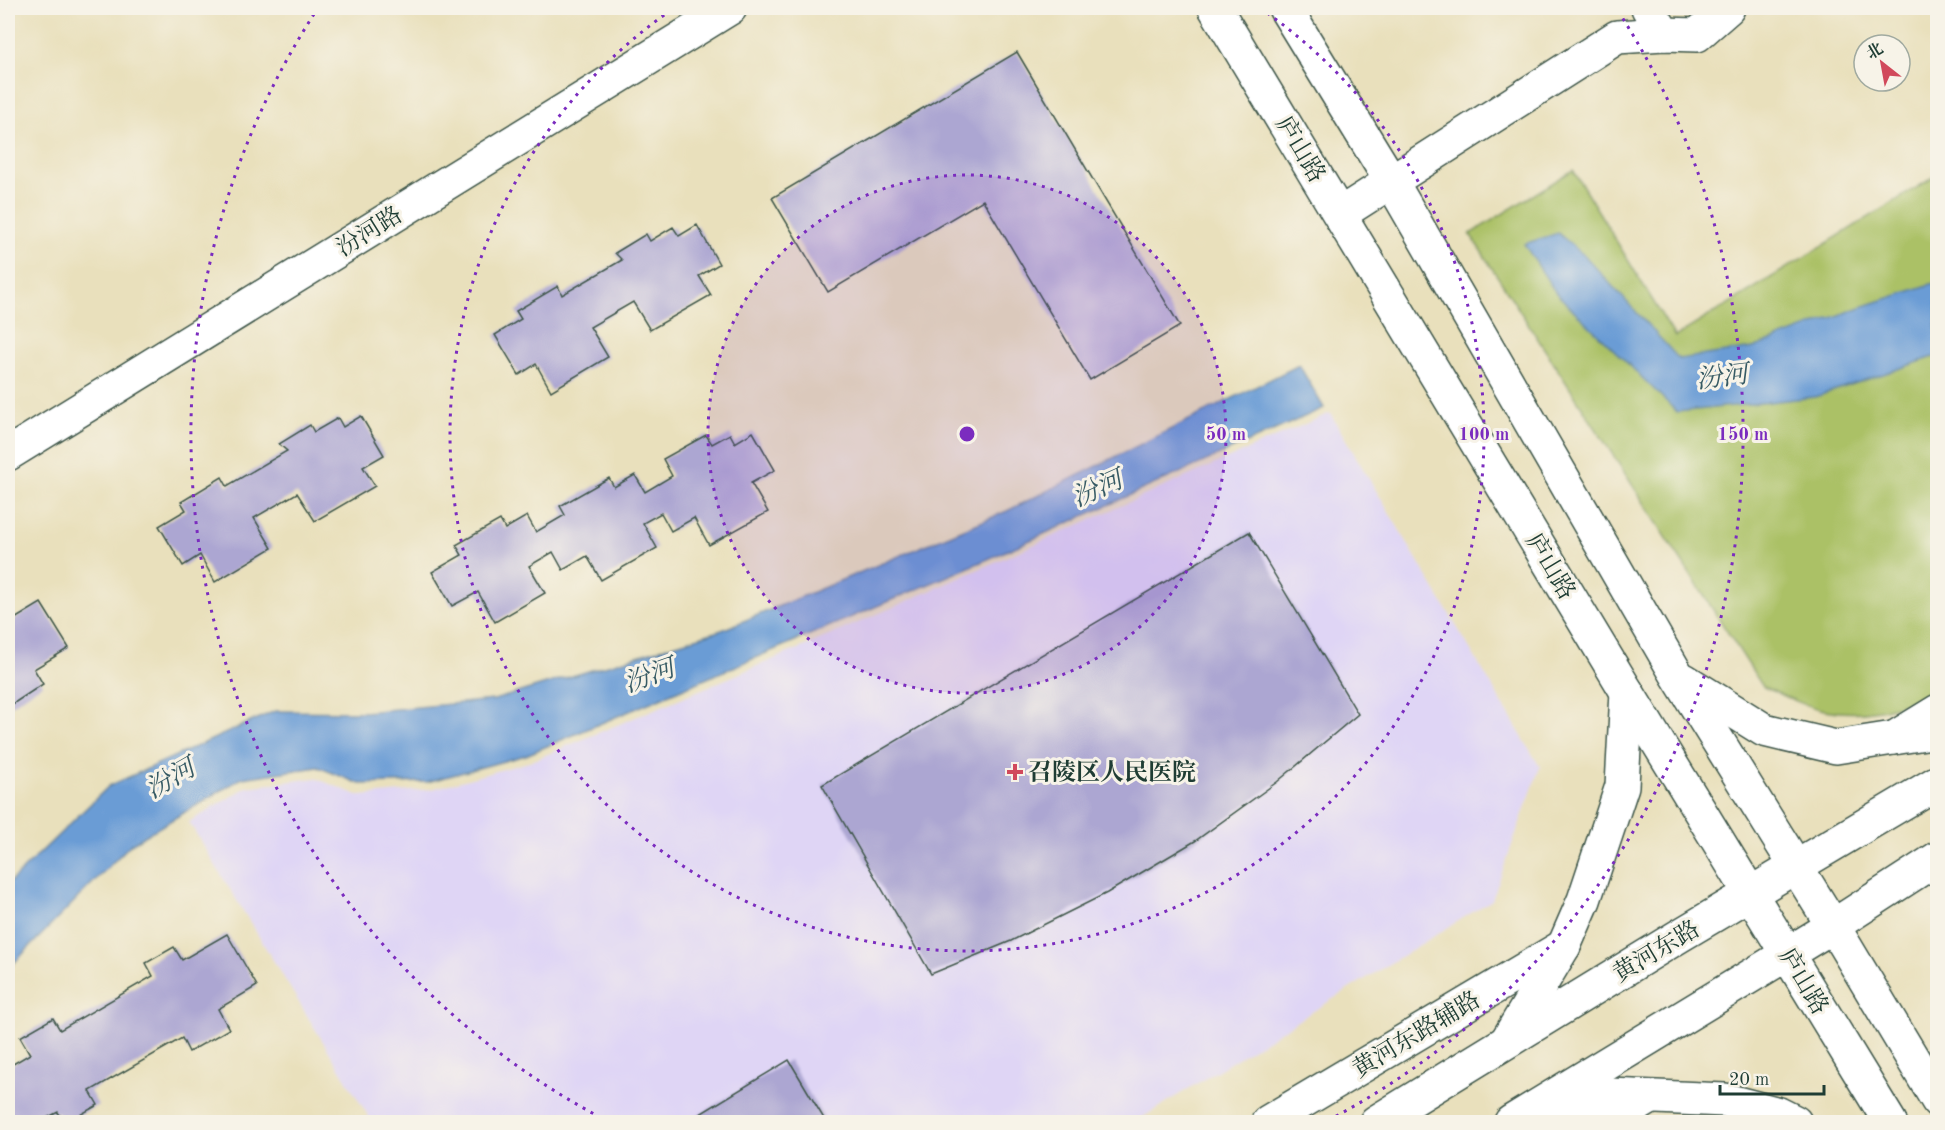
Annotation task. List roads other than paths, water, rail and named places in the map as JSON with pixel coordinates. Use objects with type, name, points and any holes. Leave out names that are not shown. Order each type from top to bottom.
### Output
[{"type":"main road","name":"汾河路","points":[[8,454],[730,8]]},
{"type":"main road","name":"庐山路","points":[[1215,8],[1627,692],[1890,1122]]},
{"type":"main road","points":[[1285,8],[1391,181],[1677,675],[1833,926],[1938,1101]]},
{"type":"main road","points":[[1340,214],[1617,37],[1656,21],[1697,34],[1728,8]]},
{"type":"main road","points":[[1677,675],[1764,730],[1836,747],[1938,731]]},
{"type":"main road","points":[[1506,1043],[1564,946],[1584,900],[1622,786],[1627,692]]},
{"type":"main road","points":[[1894,738],[1938,711]]},
{"type":"main road","name":"黄河东路","points":[[1376,1122],[1938,782]]},
{"type":"main road","points":[[1522,1116],[1833,926],[1938,858]]},
{"type":"main road","name":"黄河东路辅路","points":[[1268,1122],[1564,946]]},
{"type":"main road","points":[[1522,1116],[1610,1095],[1725,1100],[1779,1114],[1795,1122]]},
{"type":"main road","points":[[1609,1122],[1651,1097]]},
{"type":"water","name":"汾河","points":[[1558,233],[1586,257],[1679,359],[1753,348],[1858,308],[1937,282],[1937,356],[1815,397],[1677,412],[1556,293],[1524,244]]},
{"type":"water","name":"汾河","points":[[1299,365],[1324,408],[988,559],[526,755],[427,782],[360,784],[318,767],[242,778],[131,844],[8,969],[8,884],[109,786],[275,711],[364,712],[494,700],[722,630],[1007,511]]},
{"type":"place","name":"召陵区人民医院","points":[[1015,772]]}]
